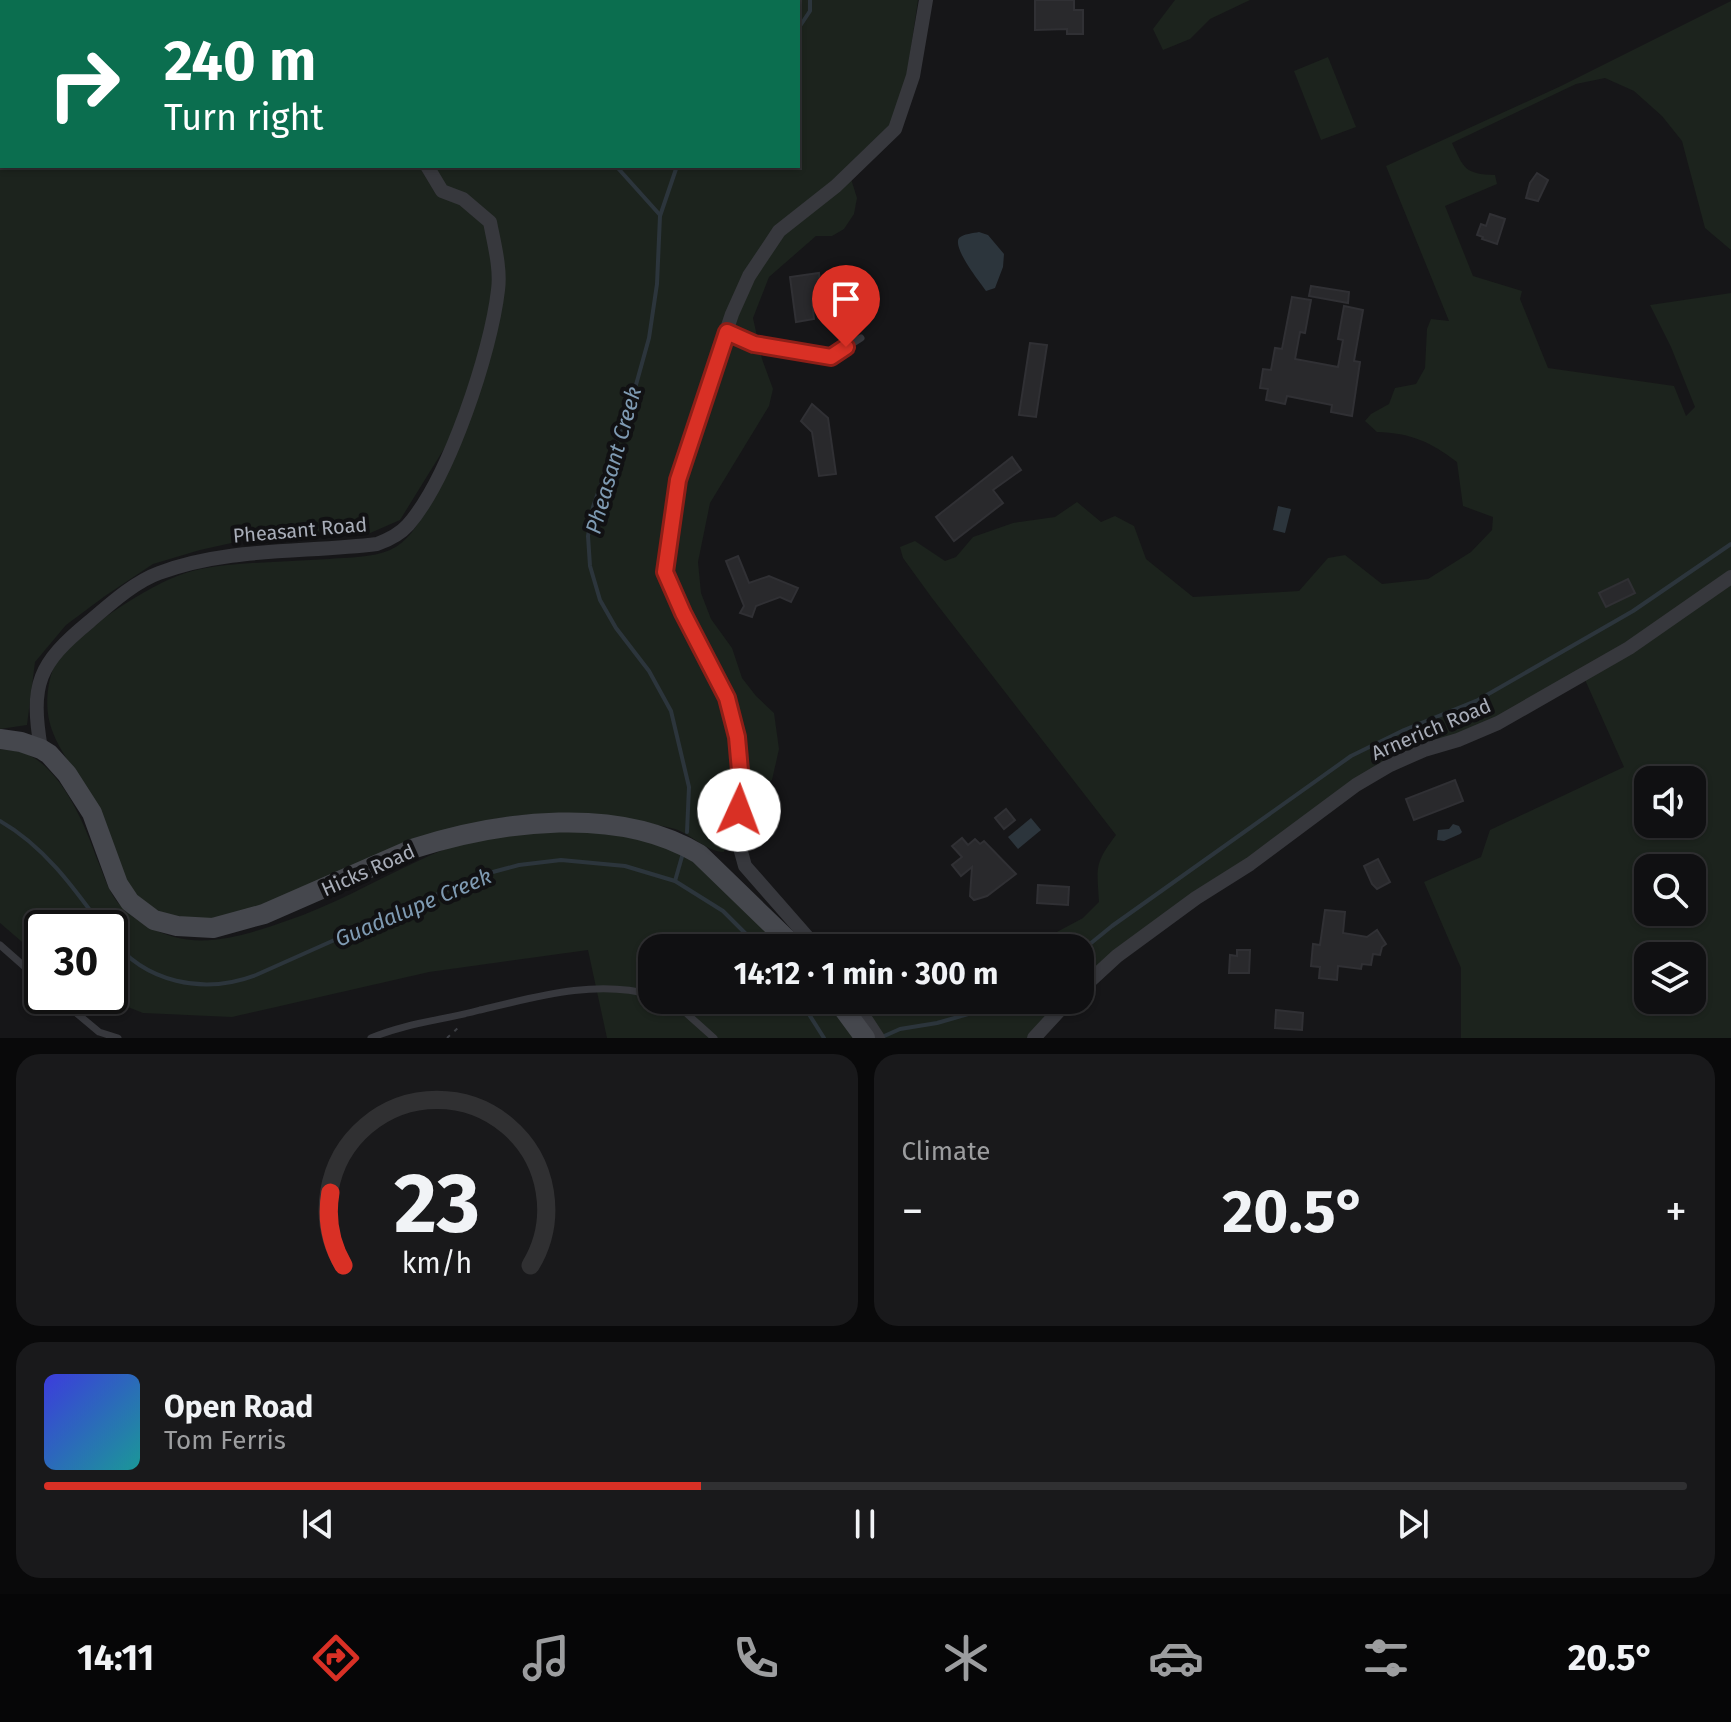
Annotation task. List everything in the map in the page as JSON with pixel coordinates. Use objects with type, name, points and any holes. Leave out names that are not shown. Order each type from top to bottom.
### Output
[{"type":"street","points":[[805,934],[745,866],[737,837],[741,782],[737,737],[727,698],[665,572],[678,480],[749,276],[779,231],[836,186],[895,129],[913,76],[926,0]]},
{"type":"street","name":"Pheasant Road","points":[[41,749],[36,715],[44,667],[91,620],[156,574],[241,555],[377,544],[390,539],[407,526],[419,508],[438,476],[474,388],[499,287],[490,222],[463,199],[442,191],[428,168]]},
{"type":"street","name":"Arnerich Road","points":[[1094,977],[1117,956],[1196,898],[1250,864],[1356,785],[1424,750],[1498,723],[1629,648],[1731,577]]},
{"type":"street","points":[[0,739],[41,749]]},
{"type":"street","name":"Hicks Road","points":[[41,749],[67,774],[92,813],[118,884],[130,902],[154,920],[177,926],[213,928],[264,914],[415,848],[441,840],[515,826],[574,823],[643,832],[682,844],[699,854],[782,934]]},
{"type":"street","points":[[847,1014],[865,1038]]},
{"type":"street","points":[[862,1014],[878,1038]]},
{"type":"street","points":[[1034,1038],[1056,1014]]},
{"type":"lane","points":[[727,332],[754,344],[831,357],[861,338]]},
{"type":"lane","points":[[0,945],[24,966]]},
{"type":"lane","points":[[371,1038],[420,1022],[548,994],[616,988],[638,992]]},
{"type":"lane","points":[[78,1014],[99,1032],[118,1038]]},
{"type":"lane","points":[[687,1014],[714,1038]]},
{"type":"shaded area","points":[[800,0],[918,0],[907,75],[890,125],[847,166],[857,198],[854,214],[844,229],[832,236],[816,236],[769,277],[753,318],[762,359],[773,389],[769,406],[710,503],[698,562],[701,593],[711,619],[732,648],[742,678],[774,713],[779,749],[772,780],[734,801],[724,852],[711,849],[681,831],[658,825],[581,815],[542,814],[497,819],[440,834],[265,904],[219,917],[197,920],[167,914],[140,899],[127,885],[102,814],[61,749],[51,726],[47,708],[49,684],[54,667],[63,654],[111,614],[148,590],[186,573],[227,565],[360,557],[390,550],[403,542],[421,518],[447,444],[400,520],[368,534],[245,540],[200,550],[153,564],[105,596],[66,625],[35,662],[27,725],[0,729],[0,168],[800,168]]},
{"type":"shaded area","points":[[1175,0],[1250,0],[1210,19],[1190,39],[1163,50],[1153,29]]},
{"type":"shaded area","points":[[1731,1],[1731,250],[1705,228],[1682,141],[1662,116],[1634,91],[1605,78],[1576,84],[1452,143],[1467,168],[1477,173],[1495,175],[1497,184],[1445,206],[1473,276],[1522,291],[1520,299],[1548,368],[1674,386],[1686,416],[1695,407],[1650,305],[1731,293],[1731,1038],[1461,1038],[1461,968],[1424,882],[1481,857],[1490,830],[1624,767],[1582,673],[1498,723],[1390,765],[1094,980],[1094,934],[1053,934],[1083,918],[1099,902],[1098,866],[1116,835],[903,558],[900,547],[915,541],[945,561],[956,557],[973,537],[1013,523],[1055,517],[1077,502],[1101,522],[1115,516],[1134,526],[1146,559],[1193,597],[1299,591],[1328,558],[1345,555],[1382,584],[1428,579],[1471,552],[1492,530],[1493,517],[1463,506],[1457,462],[1420,440],[1377,432],[1365,421],[1389,404],[1395,388],[1416,384],[1425,368],[1427,329],[1431,319],[1449,321],[1386,166],[1561,86]]},
{"type":"shaded area","points":[[1328,57],[1356,127],[1321,140],[1294,71]]},
{"type":"shaded area","points":[[979,232],[988,235],[1004,254],[995,288],[986,291],[963,257],[958,243],[959,238]]},
{"type":"shaded area","points":[[1278,506],[1291,509],[1285,533],[1273,530]]},
{"type":"shaded area","points":[[0,749],[26,753],[41,763],[62,786],[86,831],[107,884],[125,910],[24,910],[24,944],[0,923]]},
{"type":"shaded area","points":[[1031,818],[1041,830],[1018,849],[1008,837]]},
{"type":"shaded area","points":[[1453,824],[1459,826],[1462,832],[1444,841],[1437,840],[1438,830],[1449,829]]},
{"type":"shaded area","points":[[549,829],[603,833],[659,845],[694,859],[723,884],[769,934],[638,934],[638,1014],[1056,1014],[1034,1038],[607,1038],[588,950],[429,972],[232,1017],[143,1013],[128,1007],[128,913],[153,929],[174,937],[202,940],[231,937],[303,915],[418,861],[469,841]]},
{"type":"building","points":[[1035,0],[1074,0],[1074,10],[1083,10],[1083,34],[1067,34],[1067,29],[1035,30]]},
{"type":"building","points":[[1537,173],[1548,180],[1538,201],[1526,198]]},
{"type":"building","points":[[1490,214],[1505,219],[1497,244],[1477,235],[1481,224],[1486,226]]},
{"type":"building","points":[[819,273],[822,300],[812,301],[814,319],[796,322],[790,277]]},
{"type":"building","points":[[1311,286],[1349,292],[1348,303],[1309,296]]},
{"type":"building","points":[[1292,297],[1311,300],[1305,333],[1300,332],[1295,359],[1338,367],[1343,340],[1338,339],[1344,306],[1363,310],[1354,361],[1360,362],[1352,416],[1331,412],[1332,405],[1287,396],[1285,404],[1266,400],[1268,389],[1260,388],[1263,369],[1271,370],[1275,348],[1282,349]]},
{"type":"building","points":[[1030,343],[1047,345],[1036,417],[1019,415]]},
{"type":"building","points":[[812,404],[828,418],[836,474],[819,476],[812,432],[801,421]]},
{"type":"building","points":[[1012,457],[1021,470],[993,490],[1003,503],[954,541],[936,517]]},
{"type":"building","points":[[738,556],[749,583],[769,576],[798,588],[791,602],[780,597],[756,606],[752,617],[740,613],[744,606],[726,561]]},
{"type":"building","points":[[1628,579],[1635,593],[1606,607],[1599,593]]},
{"type":"building","points":[[1455,780],[1463,801],[1414,820],[1406,799]]},
{"type":"building","points":[[1006,809],[1015,820],[1004,829],[995,818]]},
{"type":"building","points":[[962,838],[968,845],[975,839],[980,844],[984,841],[1016,874],[987,896],[974,900],[970,896],[972,867],[961,876],[952,865],[962,857],[952,846]]},
{"type":"building","points":[[1378,859],[1390,882],[1377,889],[1364,866]]},
{"type":"building","points":[[1038,885],[1069,887],[1068,905],[1037,903]]},
{"type":"building","points":[[1325,910],[1345,912],[1343,933],[1367,937],[1377,930],[1386,944],[1380,955],[1373,954],[1371,965],[1362,964],[1361,969],[1338,966],[1337,980],[1319,978],[1320,967],[1311,966],[1313,944],[1320,945]]},
{"type":"building","points":[[1237,950],[1250,950],[1249,973],[1229,973],[1230,955],[1237,956]]},
{"type":"building","points":[[1276,1010],[1303,1013],[1302,1030],[1275,1028]]},
{"type":"waterway","name":"Pheasant Creek","points":[[800,26],[810,11],[810,0]]},
{"type":"waterway","points":[[618,168],[660,215]]},
{"type":"waterway","name":"Pheasant Creek","points":[[676,168],[660,216],[657,284],[649,338],[634,392],[593,507],[588,536],[590,566],[600,600],[616,628],[649,671],[671,711],[689,787],[687,832]]},
{"type":"waterway","points":[[1094,941],[1351,756],[1404,730],[1478,700],[1633,611],[1731,544]]},
{"type":"waterway","name":"Guadalupe Creek","points":[[0,821],[44,855],[89,910]]},
{"type":"waterway","name":"Pheasant Creek","points":[[675,881],[683,853]]},
{"type":"waterway","name":"Guadalupe Creek","points":[[128,956],[158,975],[176,981],[196,984],[236,981],[256,975],[478,876],[519,865],[561,860],[625,866],[675,881],[723,911],[746,934]]},
{"type":"waterway","name":"Guadalupe Creek","points":[[809,1014],[824,1038]]},
{"type":"waterway","points":[[882,1037],[900,1029],[968,1014]]},
{"type":"route","points":[[739,810],[741,782],[737,737],[727,698],[665,572],[678,480],[727,332],[754,344],[831,357],[846,347]]}]
